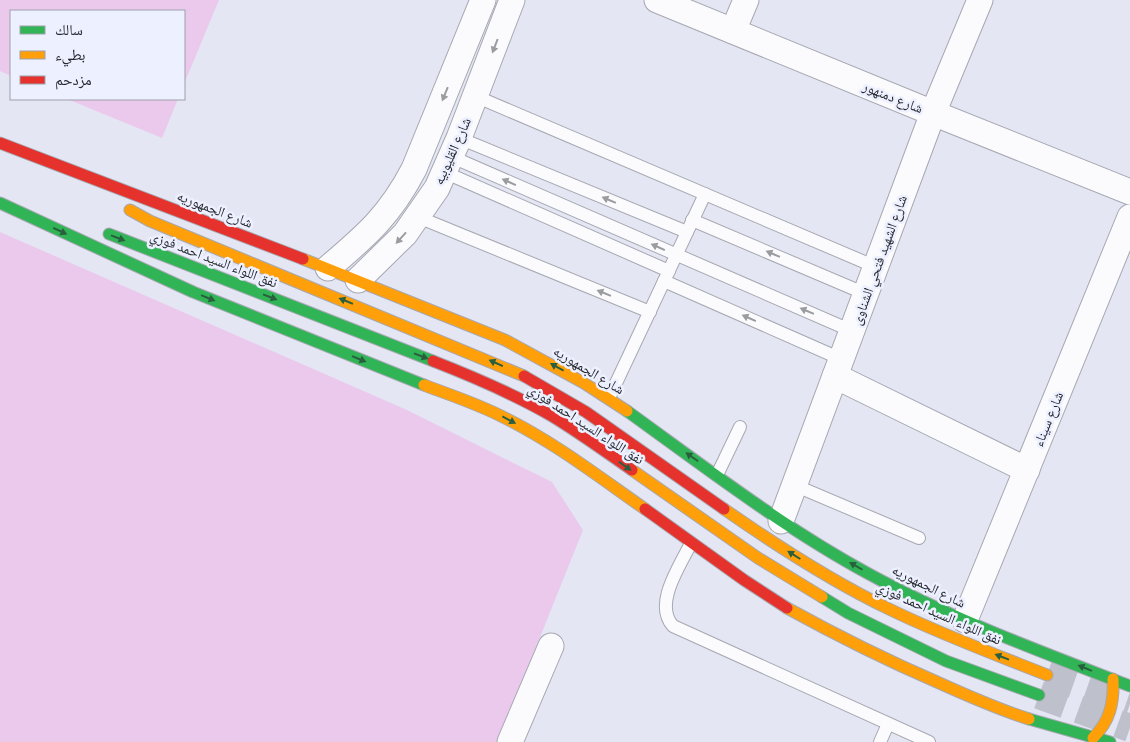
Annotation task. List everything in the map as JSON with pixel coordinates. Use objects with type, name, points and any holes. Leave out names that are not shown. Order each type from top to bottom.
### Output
[{"type":"highway","name":"شارع الجمهوريه","points":[[0,143],[328,268],[506,340],[559,367],[609,398],[781,521],[825,549],[870,574],[965,620],[1130,686]]},
{"type":"highway","name":"نفق اللواء السيد احمد فوزي","points":[[85,176],[119,202],[150,221],[522,375],[550,389],[769,540],[859,594],[956,639],[1048,675]]},
{"type":"highway","points":[[2,204],[49,214]]},
{"type":"highway","points":[[2,204],[193,292],[502,416],[564,452],[691,543],[784,606],[882,658],[999,710],[1110,742]]},
{"type":"highway","name":"نفق اللواء السيد احمد فوزي","points":[[102,232],[482,380],[514,395],[574,430],[758,558],[848,613],[946,661],[1039,695]]},
{"type":"highway","points":[[1093,738],[1103,729],[1112,710],[1114,700],[1113,680]]},
{"type":"street","name":"شارع القليوبيه","points":[[328,268],[370,232],[388,212],[402,192],[414,169],[483,0]]},
{"type":"street","name":"شارع القليوبيه","points":[[358,280],[396,244],[418,217],[452,156],[512,0]]},
{"type":"street","name":"شارع دمنهور","points":[[657,0],[1130,192]]},
{"type":"street","points":[[733,31],[746,0]]},
{"type":"street","name":"شارع الشهيد فتحي الشناوى","points":[[781,521],[933,113],[980,0]]},
{"type":"street","name":"شارع سيناء","points":[[965,620],[1130,217]]},
{"type":"street","points":[[838,368],[1027,470]]},
{"type":"street","points":[[510,742],[551,646]]},
{"type":"lane","points":[[475,96],[876,267]]},
{"type":"lane","points":[[452,156],[687,232]]},
{"type":"lane","points":[[452,156],[852,331]]},
{"type":"lane","points":[[452,156],[666,276],[838,368]]},
{"type":"lane","points":[[609,398],[704,194]]},
{"type":"lane","points":[[418,217],[650,312]]},
{"type":"lane","points":[[692,220],[866,294]]},
{"type":"lane","points":[[717,475],[740,427]]},
{"type":"lane","points":[[794,486],[919,538]]},
{"type":"lane","points":[[691,543],[666,597],[665,609],[667,620],[673,626],[929,742]]},
{"type":"lane","points":[[880,742],[888,724]]},
{"type":"shaded area","points":[[0,0],[219,0],[185,82],[185,10],[10,10],[10,76],[0,71]]},
{"type":"shaded area","points":[[69,100],[178,100],[162,138]]},
{"type":"shaded area","points":[[0,232],[407,410],[552,482],[583,530],[498,742],[0,742]]},
{"type":"tunnel","points":[[1047,675],[1130,704]]},
{"type":"tunnel","points":[[1039,695],[1130,728]]},
{"type":"traffic: fast","points":[[0,203],[193,292],[424,385]]},
{"type":"traffic: fast","points":[[109,234],[433,361]]},
{"type":"traffic: fast","points":[[627,411],[776,517],[869,574],[932,606],[1130,686]]},
{"type":"traffic: fast","points":[[822,597],[848,613],[946,661],[1039,695]]},
{"type":"traffic: fast","points":[[1029,719],[1110,742]]},
{"type":"traffic: slow","points":[[130,210],[150,221],[524,376]]},
{"type":"traffic: slow","points":[[303,259],[505,340],[584,383],[627,411]]},
{"type":"traffic: slow","points":[[424,385],[484,408],[540,437],[645,509]]},
{"type":"traffic: slow","points":[[632,470],[758,558],[822,597]]},
{"type":"traffic: slow","points":[[724,509],[805,562],[867,598],[947,635],[1047,675]]},
{"type":"traffic: slow","points":[[787,608],[899,665],[983,702],[1029,719]]},
{"type":"traffic: slow","points":[[1093,738],[1099,732],[1110,711],[1113,696],[1113,679]]},
{"type":"traffic: jam","points":[[0,143],[303,259]]},
{"type":"traffic: jam","points":[[433,361],[494,386],[538,408],[573,429],[632,470]]},
{"type":"traffic: jam","points":[[524,376],[586,412],[724,509]]},
{"type":"traffic: jam","points":[[645,509],[744,580],[787,608]]}]
